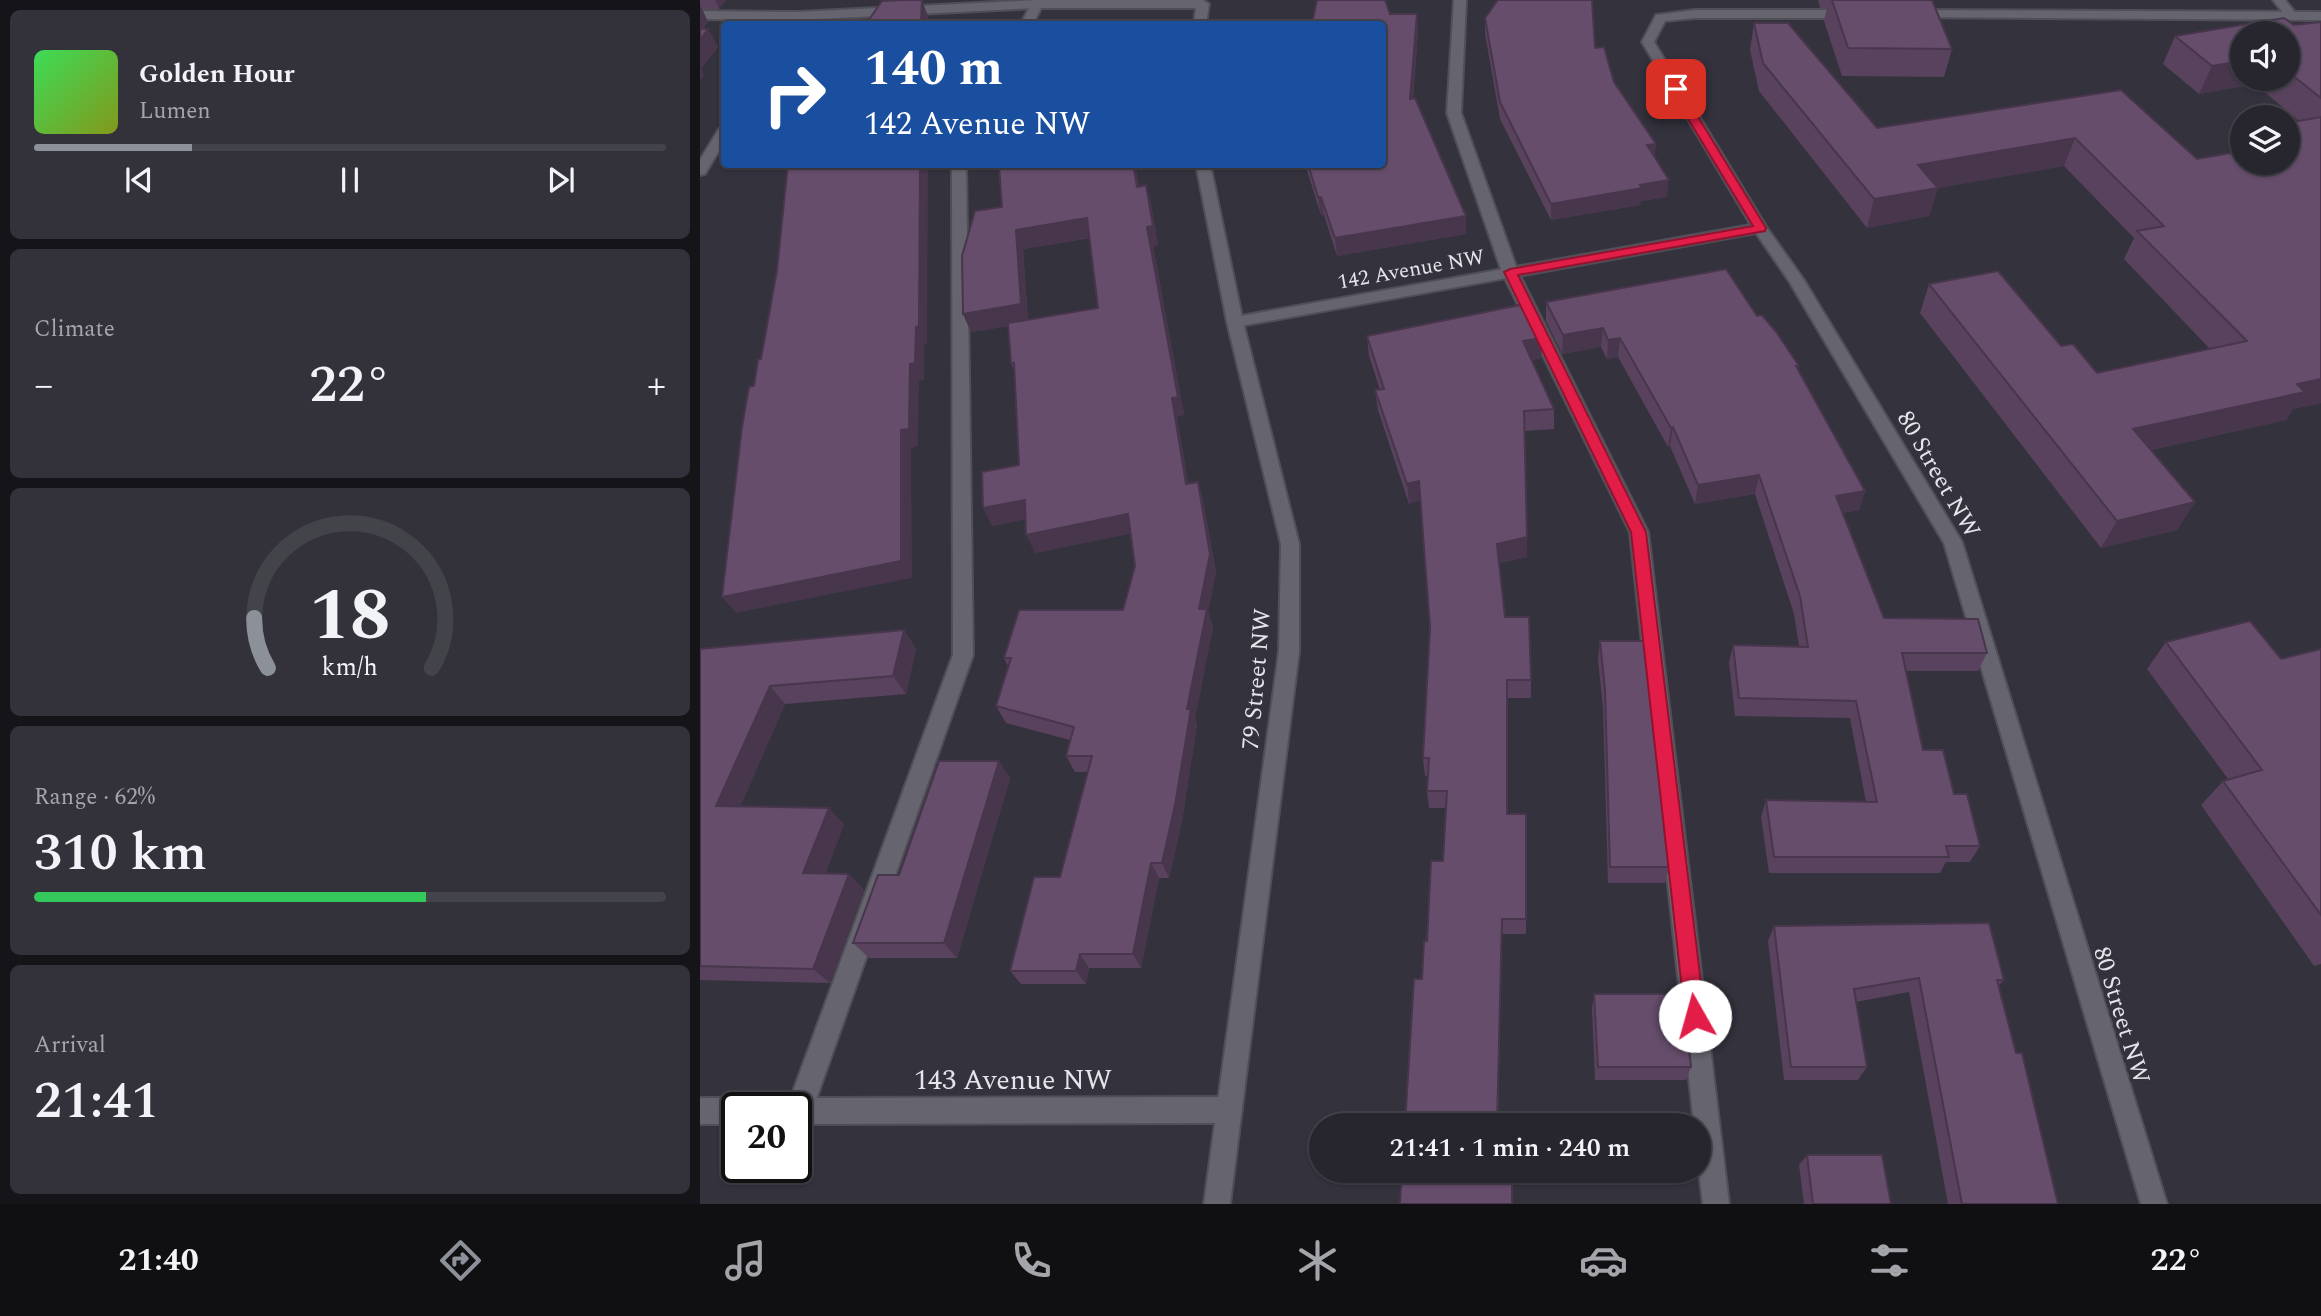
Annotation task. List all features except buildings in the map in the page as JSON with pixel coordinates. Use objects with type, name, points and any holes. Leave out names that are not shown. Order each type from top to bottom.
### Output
[{"type":"street","points":[[1460,0],[1454,113],[1510,272],[1639,532],[1716,1204]]},
{"type":"street","points":[[2279,0],[2291,16]]},
{"type":"street","points":[[1028,21],[1037,4]]},
{"type":"street","points":[[700,15],[794,20],[1037,4],[1203,4],[1200,21]]},
{"type":"street","name":"80 Street NW","points":[[1871,14],[1695,14],[1660,18],[1648,42],[1760,228],[1796,280],[1953,542],[2154,1204]]},
{"type":"street","points":[[1898,14],[2321,16]]},
{"type":"street","points":[[700,171],[721,137]]},
{"type":"street","points":[[805,1092],[963,655],[959,168]]},
{"type":"street","name":"79 Street NW","points":[[1204,168],[1235,322],[1290,544],[1289,651],[1217,1204]]},
{"type":"street","name":"142 Avenue NW","points":[[1235,322],[1760,228]]},
{"type":"street","name":"143 Avenue NW","points":[[812,1111],[1229,1110]]},
{"type":"street","points":[[700,1111],[721,1111]]},
{"type":"route","points":[[1676,89],[1760,228],[1510,272],[1639,532],[1695,1016]]}]
